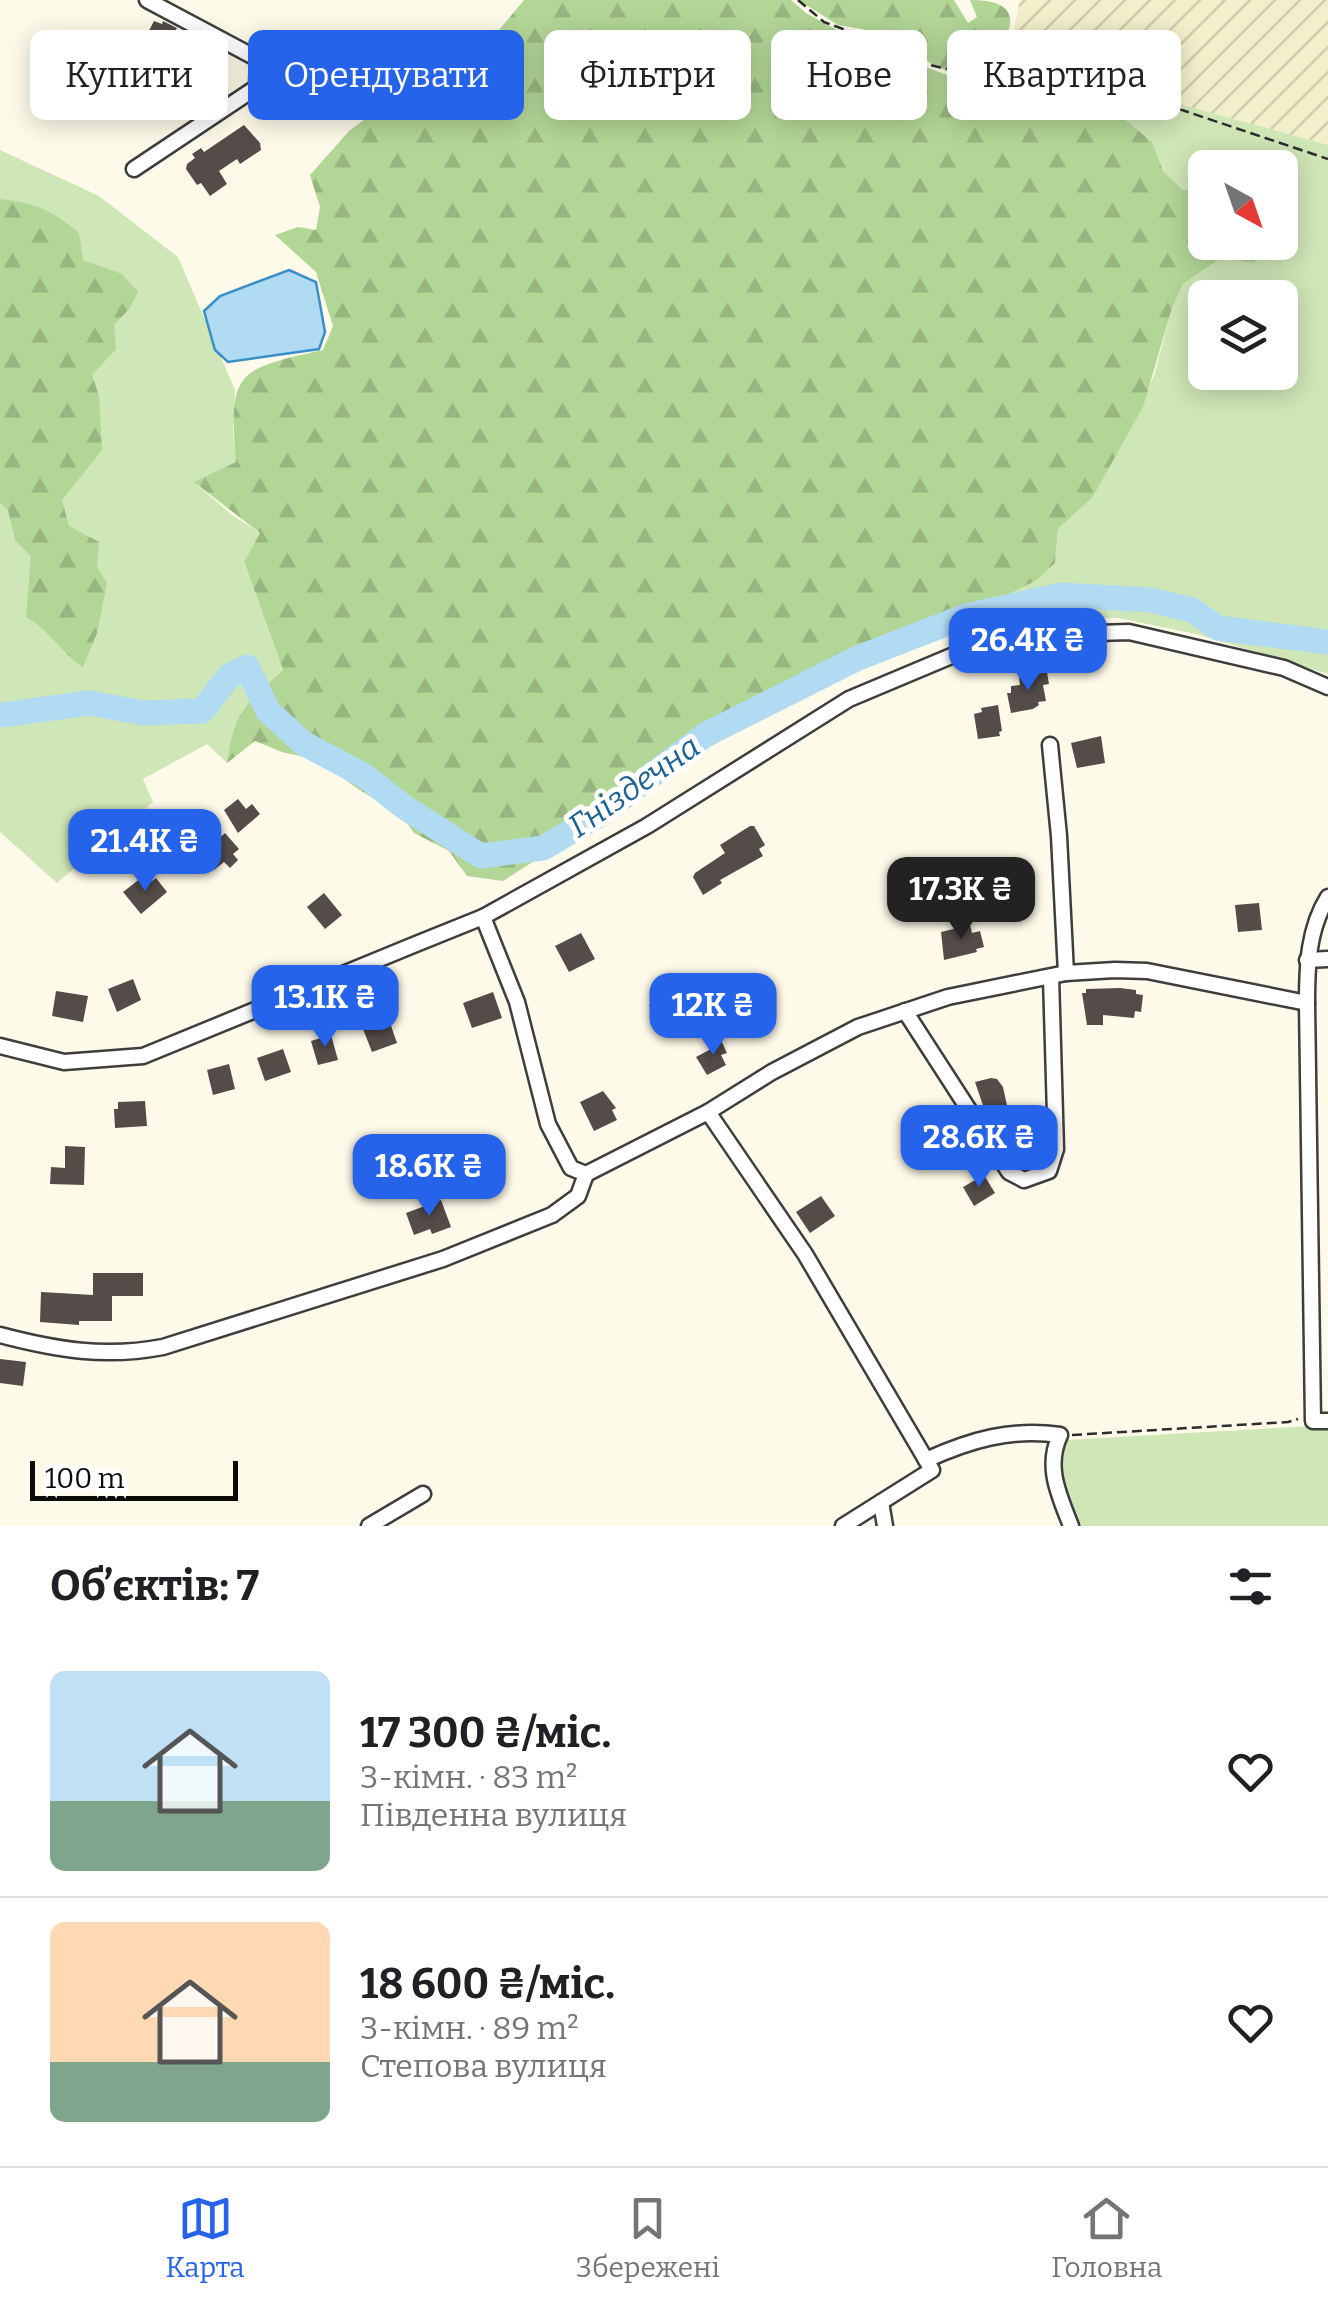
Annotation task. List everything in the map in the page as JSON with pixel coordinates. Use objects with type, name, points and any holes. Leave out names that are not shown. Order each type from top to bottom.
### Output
[{"type":"street","points":[[134,169],[257,87],[258,59],[147,0]]},
{"type":"street","points":[[0,1046],[64,1062],[143,1056],[483,917],[646,826],[849,698],[968,649],[1036,635],[1129,632],[1284,668],[1328,688]]},
{"type":"street","points":[[905,1012],[1009,1172],[1024,1180],[1049,1171],[1056,1148],[1060,836],[1050,745]]},
{"type":"street","points":[[1328,897],[1314,928],[1307,960],[1313,1422],[1328,1421]]},
{"type":"street","points":[[483,917],[517,1002],[548,1124],[571,1168],[586,1174]]},
{"type":"street","points":[[1307,960],[1328,959]]},
{"type":"street","points":[[0,1336],[48,1348],[124,1354],[164,1347],[443,1260],[552,1214],[578,1196],[586,1174],[708,1112],[772,1072],[858,1027],[948,997],[1058,975],[1147,971],[1307,1003]]},
{"type":"street","points":[[708,1112],[805,1254],[932,1470],[843,1526]]},
{"type":"street","points":[[1309,1142],[1328,1140]]},
{"type":"street","points":[[1310,1326],[1328,1326]]},
{"type":"street","points":[[926,1460],[971,1440],[1002,1434],[1060,1435],[1052,1454],[1054,1484],[1070,1526]]},
{"type":"street","points":[[369,1526],[424,1494]]},
{"type":"street","points":[[881,1502],[885,1526]]},
{"type":"path","points":[[798,0],[824,22],[917,62],[986,78],[1055,72],[1328,159]]},
{"type":"path","points":[[1060,1435],[1288,1422],[1313,1412]]},
{"type":"shaded area","points":[[1020,0],[1328,0],[1328,145],[1181,105],[1181,30],[1014,30]]},
{"type":"green space","points":[[524,0],[791,0],[837,30],[771,30],[771,120],[927,120],[927,67],[947,75],[947,120],[1126,120],[1152,142],[1163,171],[1188,190],[1188,260],[1218,260],[1183,284],[1172,308],[1143,407],[1092,498],[1058,529],[1055,563],[1037,580],[990,604],[908,627],[798,676],[763,699],[738,728],[714,745],[675,754],[650,775],[642,793],[599,803],[578,833],[503,881],[467,876],[449,851],[414,833],[401,815],[318,760],[255,741],[227,763],[233,732],[244,710],[283,670],[244,562],[260,533],[194,482],[236,462],[234,409],[244,379],[272,363],[323,350],[333,326],[316,272],[275,235],[298,227],[316,230],[320,207],[310,175],[364,120],[524,120],[524,30],[499,30]]},
{"type":"green space","points":[[798,0],[954,0],[968,23],[977,17],[970,0],[992,2],[1005,8],[1010,18],[1009,30],[947,30],[947,71],[927,61],[927,30],[867,30],[838,25]]},
{"type":"green space","points":[[1181,105],[1328,145],[1328,674],[1196,634],[1118,618],[1035,617],[990,604],[1037,580],[1055,563],[1058,529],[1092,498],[1154,376],[1172,308],[1183,284],[1188,281],[1188,390],[1298,390],[1298,280],[1189,280],[1218,260],[1298,260],[1298,150],[1188,150],[1188,190],[1163,171],[1152,142],[1126,120],[1181,120]]},
{"type":"green space","points":[[0,150],[99,196],[178,257],[235,390],[236,462],[195,483],[260,533],[244,563],[283,670],[244,710],[233,734],[227,763],[207,744],[143,779],[153,802],[57,883],[0,832]]},
{"type":"green space","points":[[0,199],[33,205],[60,219],[79,233],[83,260],[122,274],[138,292],[114,325],[116,349],[92,375],[99,396],[102,450],[62,500],[69,526],[99,542],[97,567],[107,583],[97,633],[83,667],[26,617],[31,556],[15,540],[8,510],[0,503]]},
{"type":"green space","points":[[1328,1425],[1328,1526],[1077,1526],[1057,1455],[1066,1440]]},
{"type":"water","points":[[289,270],[316,282],[325,332],[319,349],[228,362],[215,350],[204,311],[220,296]]},
{"type":"building","points":[[154,21],[177,28],[176,30],[149,30]]},
{"type":"building","points":[[244,125],[260,143],[261,150],[240,164],[237,159],[219,171],[227,184],[210,196],[201,183],[197,185],[186,169],[187,164],[195,158],[192,154],[201,148],[204,152]]},
{"type":"building","points":[[1047,672],[1049,684],[1043,685],[1046,701],[1038,702],[1033,709],[1011,713],[1007,693],[1011,693],[1011,686],[1020,685],[1019,677]]},
{"type":"building","points":[[998,705],[1000,736],[978,739],[974,714],[982,712],[981,708]]},
{"type":"building","points":[[1101,736],[1105,763],[1077,768],[1071,743]]},
{"type":"building","points":[[238,799],[246,809],[252,804],[260,814],[238,833],[224,810]]},
{"type":"building","points":[[754,826],[765,845],[759,849],[763,856],[720,880],[722,883],[703,895],[693,877],[695,873],[725,853],[720,845]]},
{"type":"building","points":[[225,833],[239,849],[233,854],[238,860],[230,868],[224,862],[214,870],[201,855]]},
{"type":"building","points":[[141,878],[147,885],[156,878],[167,892],[141,914],[123,892]]},
{"type":"building","points":[[324,893],[342,915],[325,929],[307,907]]},
{"type":"building","points":[[1259,903],[1262,930],[1238,932],[1235,905]]},
{"type":"building","points":[[970,925],[972,933],[980,931],[984,947],[944,960],[941,932]]},
{"type":"building","points":[[581,933],[595,959],[569,972],[555,946]]},
{"type":"building","points":[[133,979],[141,1000],[117,1012],[108,989]]},
{"type":"building","points":[[692,983],[700,998],[658,1020],[649,1005]]},
{"type":"building","points":[[1120,988],[1143,995],[1141,1012],[1135,1011],[1134,1018],[1103,1015],[1103,1025],[1087,1025],[1082,993],[1086,989]]},
{"type":"building","points":[[56,991],[88,996],[83,1022],[52,1016]]},
{"type":"building","points":[[493,992],[502,1018],[472,1028],[463,1003]]},
{"type":"building","points":[[389,1020],[397,1043],[372,1052],[363,1029],[376,1021],[378,1024]]},
{"type":"building","points":[[331,1035],[338,1060],[318,1065],[311,1041]]},
{"type":"building","points":[[721,1040],[727,1053],[721,1055],[726,1065],[707,1075],[696,1057]]},
{"type":"building","points":[[283,1049],[291,1072],[265,1081],[257,1058]]},
{"type":"building","points":[[229,1064],[235,1089],[213,1095],[207,1070]]},
{"type":"building","points":[[991,1078],[1003,1087],[1008,1110],[987,1117],[975,1082]]},
{"type":"building","points":[[603,1091],[616,1108],[612,1110],[617,1120],[594,1131],[580,1102]]},
{"type":"building","points":[[145,1101],[147,1126],[115,1128],[114,1109],[118,1109],[118,1102]]},
{"type":"building","points":[[65,1146],[85,1147],[84,1185],[50,1184],[51,1167],[65,1168]]},
{"type":"building","points":[[984,1175],[995,1193],[974,1206],[963,1187]]},
{"type":"building","points":[[821,1196],[835,1216],[810,1233],[796,1212]]},
{"type":"building","points":[[441,1200],[451,1227],[414,1235],[406,1213]]},
{"type":"building","points":[[93,1273],[143,1273],[143,1296],[112,1296],[112,1321],[79,1321],[79,1325],[40,1322],[41,1292],[93,1295]]},
{"type":"building","points":[[0,1359],[26,1362],[23,1386],[0,1383]]},
{"type":"waterway","name":"Гніздечна","points":[[0,715],[89,703],[144,713],[202,711],[229,676],[247,667],[268,711],[303,743],[365,776],[404,807],[481,856],[543,848],[598,816],[705,735],[858,658],[966,616],[1061,595],[1150,600],[1192,610],[1218,628],[1328,642]]}]
